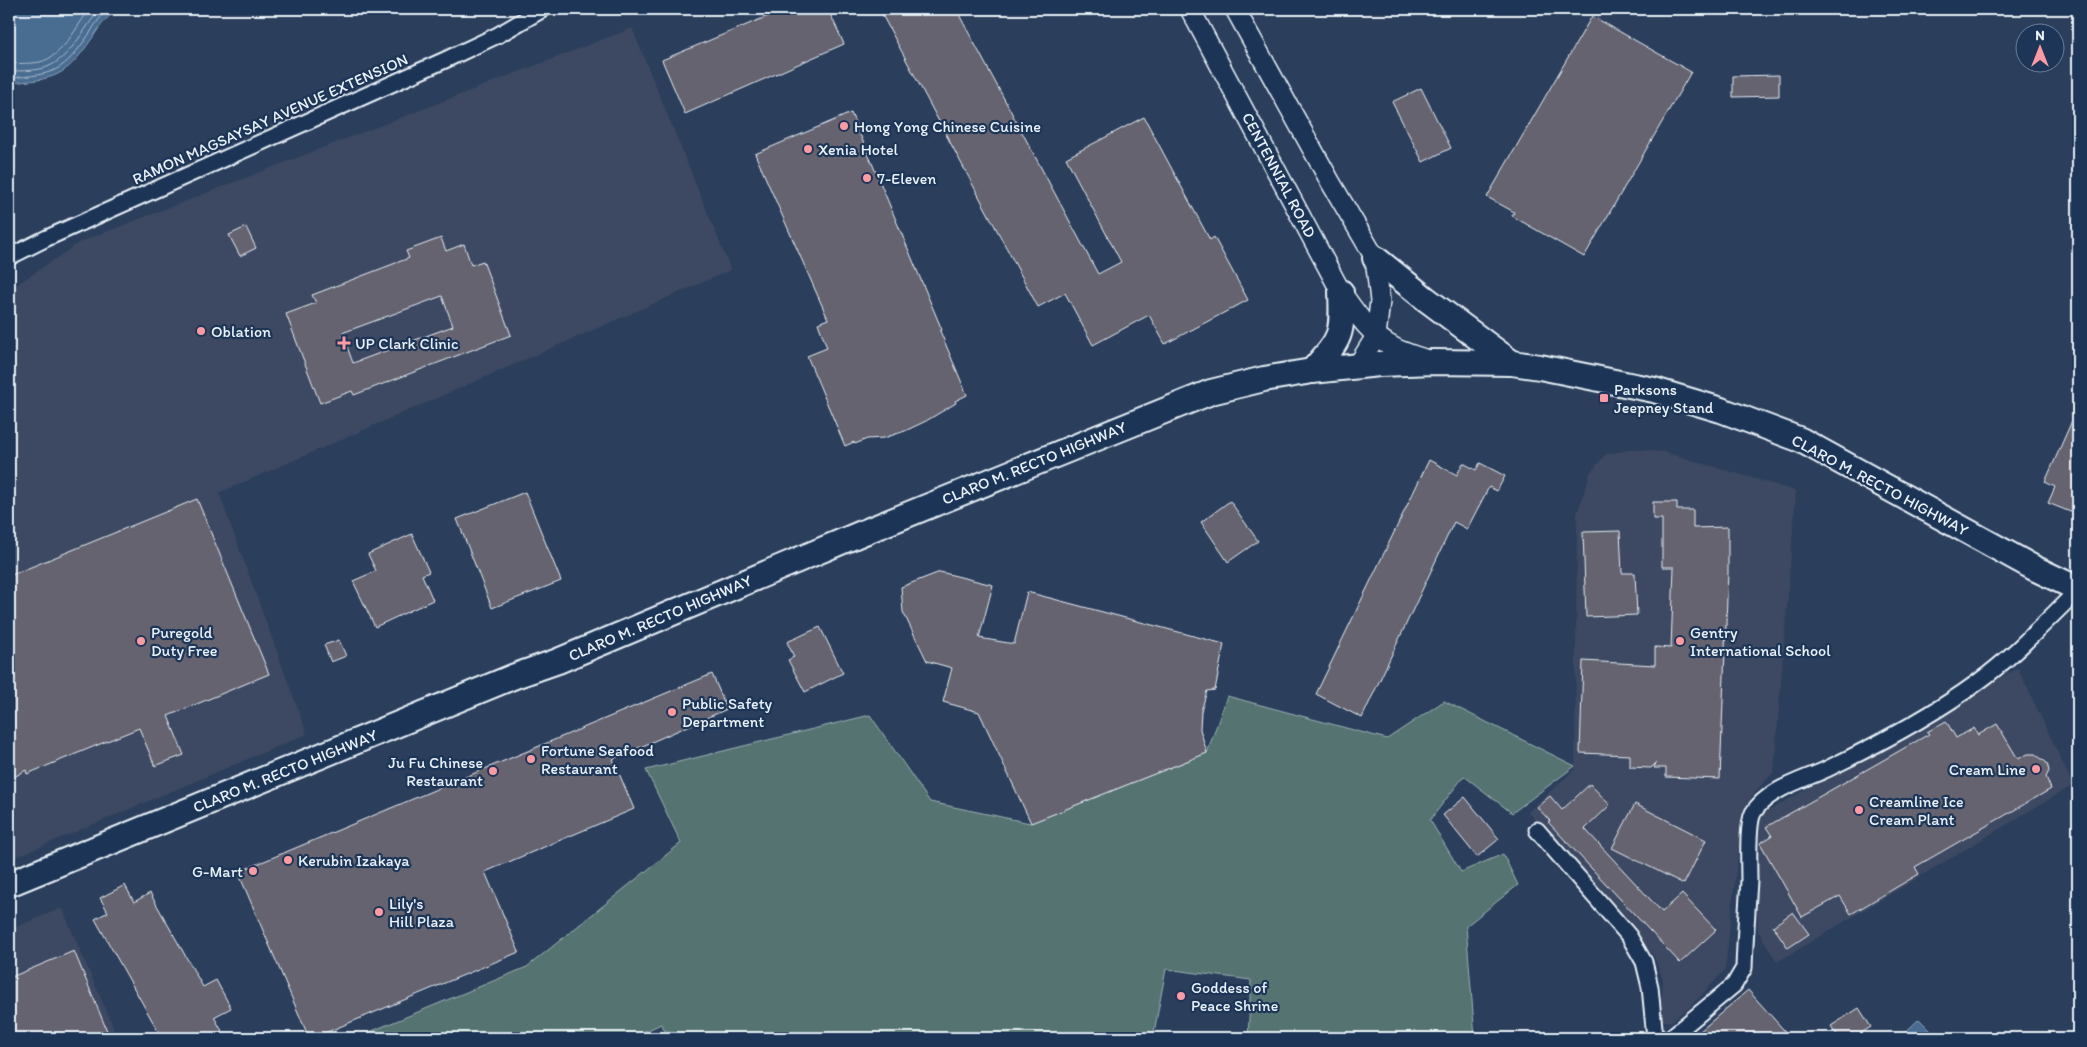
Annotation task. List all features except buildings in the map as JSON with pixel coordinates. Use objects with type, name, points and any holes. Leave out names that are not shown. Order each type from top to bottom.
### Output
[{"type":"main road","points":[[1375,258],[1426,300],[1512,364]]},
{"type":"main road","points":[[1312,371],[1340,336],[1343,322],[1341,292]]},
{"type":"main road","name":"CLARO M. RECTO HIGHWAY","points":[[9,884],[515,676],[558,661],[789,563],[1160,412],[1236,384],[1312,371],[1358,365],[1434,362],[1512,364],[1559,370],[1654,390],[1721,410],[1801,440],[2034,568],[2078,589]]},
{"type":"street","name":"RAMON MAGSAYSAY AVENUE EXTENSION","points":[[9,258],[47,238],[445,60],[498,35],[543,9]]},
{"type":"street","name":"CENTENNIAL ROAD","points":[[1190,9],[1341,292],[1357,315],[1376,336],[1393,348],[1434,362]]},
{"type":"street","points":[[1235,9],[1375,258],[1380,301],[1376,336],[1358,365]]},
{"type":"street","points":[[1670,1038],[1734,985],[1744,968],[1750,839],[1753,814],[1763,801],[1778,791],[1856,754],[1979,682],[2032,635],[2078,589]]},
{"type":"street","points":[[1537,830],[1629,936],[1644,962],[1650,987],[1655,1038]]},
{"type":"shaded area","points":[[632,28],[731,270],[219,493],[307,734],[9,860],[9,290],[80,242]]},
{"type":"shaded area","name":"Gentry International School","points":[[1635,449],[1664,452],[1796,491],[1774,772],[1756,791],[1743,810],[1725,970],[1691,1006],[1670,1022],[1660,1020],[1663,980],[1654,956],[1528,812],[1575,769],[1577,514],[1590,473],[1606,454]]},
{"type":"shaded area","points":[[2018,668],[2073,785],[1777,962],[1758,931],[1755,850],[1757,831],[1763,814]]},
{"type":"shaded area","points":[[62,908],[118,1038],[9,1038],[9,930]]},
{"type":"green space","points":[[1227,696],[1387,739],[1444,701],[1575,766],[1512,813],[1464,776],[1430,820],[1461,872],[1503,854],[1518,885],[1466,926],[1475,1038],[1248,1038],[1251,980],[1166,969],[1153,1038],[670,1038],[661,1024],[631,1038],[355,1038],[527,967],[681,843],[646,770],[870,715],[930,802],[1030,823],[1207,753]]},
{"type":"water","points":[[9,9],[119,9],[104,21],[83,51],[67,69],[38,80],[9,83]]},
{"type":"water","points":[[1919,1019],[1933,1033],[1929,1038],[1899,1038]]},
{"type":"place","name":"Hong Yong Chinese Cuisine","points":[[844,126]]},
{"type":"place","name":"Xenia Hotel","points":[[808,149]]},
{"type":"place","name":"7-Eleven","points":[[867,178]]},
{"type":"place","name":"Oblation","points":[[201,331]]},
{"type":"place","name":"UP Clark Clinic","points":[[344,343]]},
{"type":"place","name":"Parksons Jeepney Stand","points":[[1604,398]]},
{"type":"place","name":"Puregold Duty Free","points":[[141,641]]},
{"type":"place","name":"Gentry International School","points":[[1680,641]]},
{"type":"place","name":"Public Safety Department","points":[[672,712]]},
{"type":"place","name":"Fortune Seafood Restaurant","points":[[531,759]]},
{"type":"place","name":"Cream Line","points":[[2036,769]]},
{"type":"place","name":"Ju Fu Chinese Restaurant","points":[[493,771]]},
{"type":"place","name":"Creamline Ice Cream Plant","points":[[1859,810]]},
{"type":"place","name":"Kerubin Izakaya","points":[[288,860]]},
{"type":"place","name":"G-Mart","points":[[253,871]]},
{"type":"place","name":"Lily's Hill Plaza","points":[[379,912]]},
{"type":"place","name":"Goddess of Peace Shrine","points":[[1181,996]]}]
